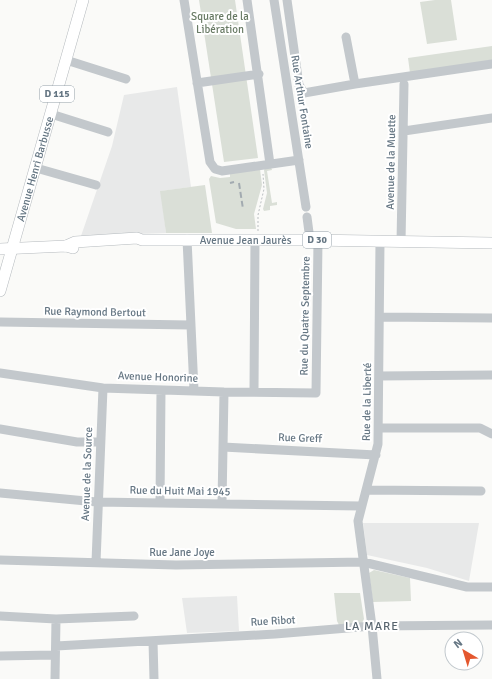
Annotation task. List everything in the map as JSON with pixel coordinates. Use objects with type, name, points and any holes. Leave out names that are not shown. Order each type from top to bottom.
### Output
[{"type":"main road","name":"Avenue Henri Barbusse","points":[[0,291],[83,0]]},
{"type":"main road","name":"Avenue Jean Jaurès","points":[[0,248],[66,246],[74,248],[135,243],[142,240],[187,239],[492,243]]},
{"type":"street","points":[[184,0],[210,162],[213,166],[222,171],[299,160]]},
{"type":"street","points":[[248,0],[259,74],[266,165]]},
{"type":"street","name":"Rue Arthur Fontaine","points":[[274,0],[306,207]]},
{"type":"street","points":[[288,0],[299,85],[301,91],[304,93],[308,94],[355,84],[492,64]]},
{"type":"street","points":[[346,37],[355,84]]},
{"type":"street","points":[[66,60],[126,79]]},
{"type":"street","points":[[197,83],[259,74]]},
{"type":"street","name":"Avenue de la Muette","points":[[401,242],[404,84]]},
{"type":"street","points":[[51,114],[108,132]]},
{"type":"street","points":[[404,131],[492,118]]},
{"type":"street","points":[[36,168],[96,185]]},
{"type":"street","points":[[307,217],[314,240]]},
{"type":"street","points":[[187,239],[194,390]]},
{"type":"street","points":[[254,391],[256,240]]},
{"type":"street","name":"Rue du Quatre Septembre","points":[[314,240],[316,393]]},
{"type":"street","name":"Rue de la Liberté","points":[[376,679],[372,626],[358,521],[376,455],[379,428],[380,242]]},
{"type":"street","points":[[380,317],[492,318]]},
{"type":"street","name":"Rue Raymond Bertout","points":[[0,322],[190,325]]},
{"type":"street","name":"Avenue Honorine","points":[[0,373],[103,388],[316,393]]},
{"type":"street","points":[[379,376],[492,375]]},
{"type":"street","name":"Avenue de la Source","points":[[96,562],[99,442],[103,388]]},
{"type":"street","points":[[160,502],[161,390]]},
{"type":"street","points":[[222,503],[224,392]]},
{"type":"street","points":[[379,428],[480,428],[492,434]]},
{"type":"street","points":[[0,429],[77,442],[99,442]]},
{"type":"street","name":"Rue Greff","points":[[223,447],[372,453],[376,455]]},
{"type":"street","points":[[366,490],[481,491]]},
{"type":"street","name":"Rue du Huit Mai 1945","points":[[0,494],[97,502],[361,506]]},
{"type":"street","name":"Rue Jane Joye","points":[[0,560],[176,565],[363,562],[467,587],[492,587]]},
{"type":"street","points":[[0,616],[56,619],[134,616]]},
{"type":"street","points":[[55,679],[56,619]]},
{"type":"street","name":"Rue Ribot","points":[[0,656],[148,640],[153,641],[157,639],[275,634],[372,626],[492,625]]},
{"type":"street","points":[[153,641],[154,679]]},
{"type":"path","points":[[256,240],[259,229],[258,215],[264,190],[266,165]]},
{"type":"shaded area","points":[[177,87],[191,187],[161,191],[166,233],[81,236],[112,146],[124,95]]},
{"type":"shaded area","points":[[363,523],[479,523],[469,581],[427,568],[367,555]]},
{"type":"shaded area","points":[[237,596],[239,631],[187,633],[182,598]]},
{"type":"green space","name":"Square de la Libération","points":[[199,0],[235,0],[258,158],[224,162]]},
{"type":"green space","points":[[451,0],[457,40],[427,44],[420,2]]},
{"type":"green space","points":[[492,46],[492,60],[410,73],[408,58]]},
{"type":"green space","points":[[271,167],[272,170],[267,171],[272,203],[277,202],[277,205],[270,206],[270,210],[264,211],[263,209],[267,193],[264,170],[265,168]]},
{"type":"green space","points":[[260,169],[262,185],[254,214],[256,229],[236,229],[216,223],[209,179],[211,176],[220,178],[230,177],[230,173]]},
{"type":"green space","points":[[205,185],[212,233],[166,233],[160,191]]},
{"type":"green space","points":[[374,570],[410,578],[411,601],[373,602],[369,573]]},
{"type":"green space","points":[[334,593],[360,593],[364,619],[362,623],[339,625],[337,621]]},
{"type":"railway","points":[[230,183],[234,182]]},
{"type":"railway","points":[[239,183],[243,209]]},
{"type":"district","name":"LA MARE","points":[[372,626]]}]
